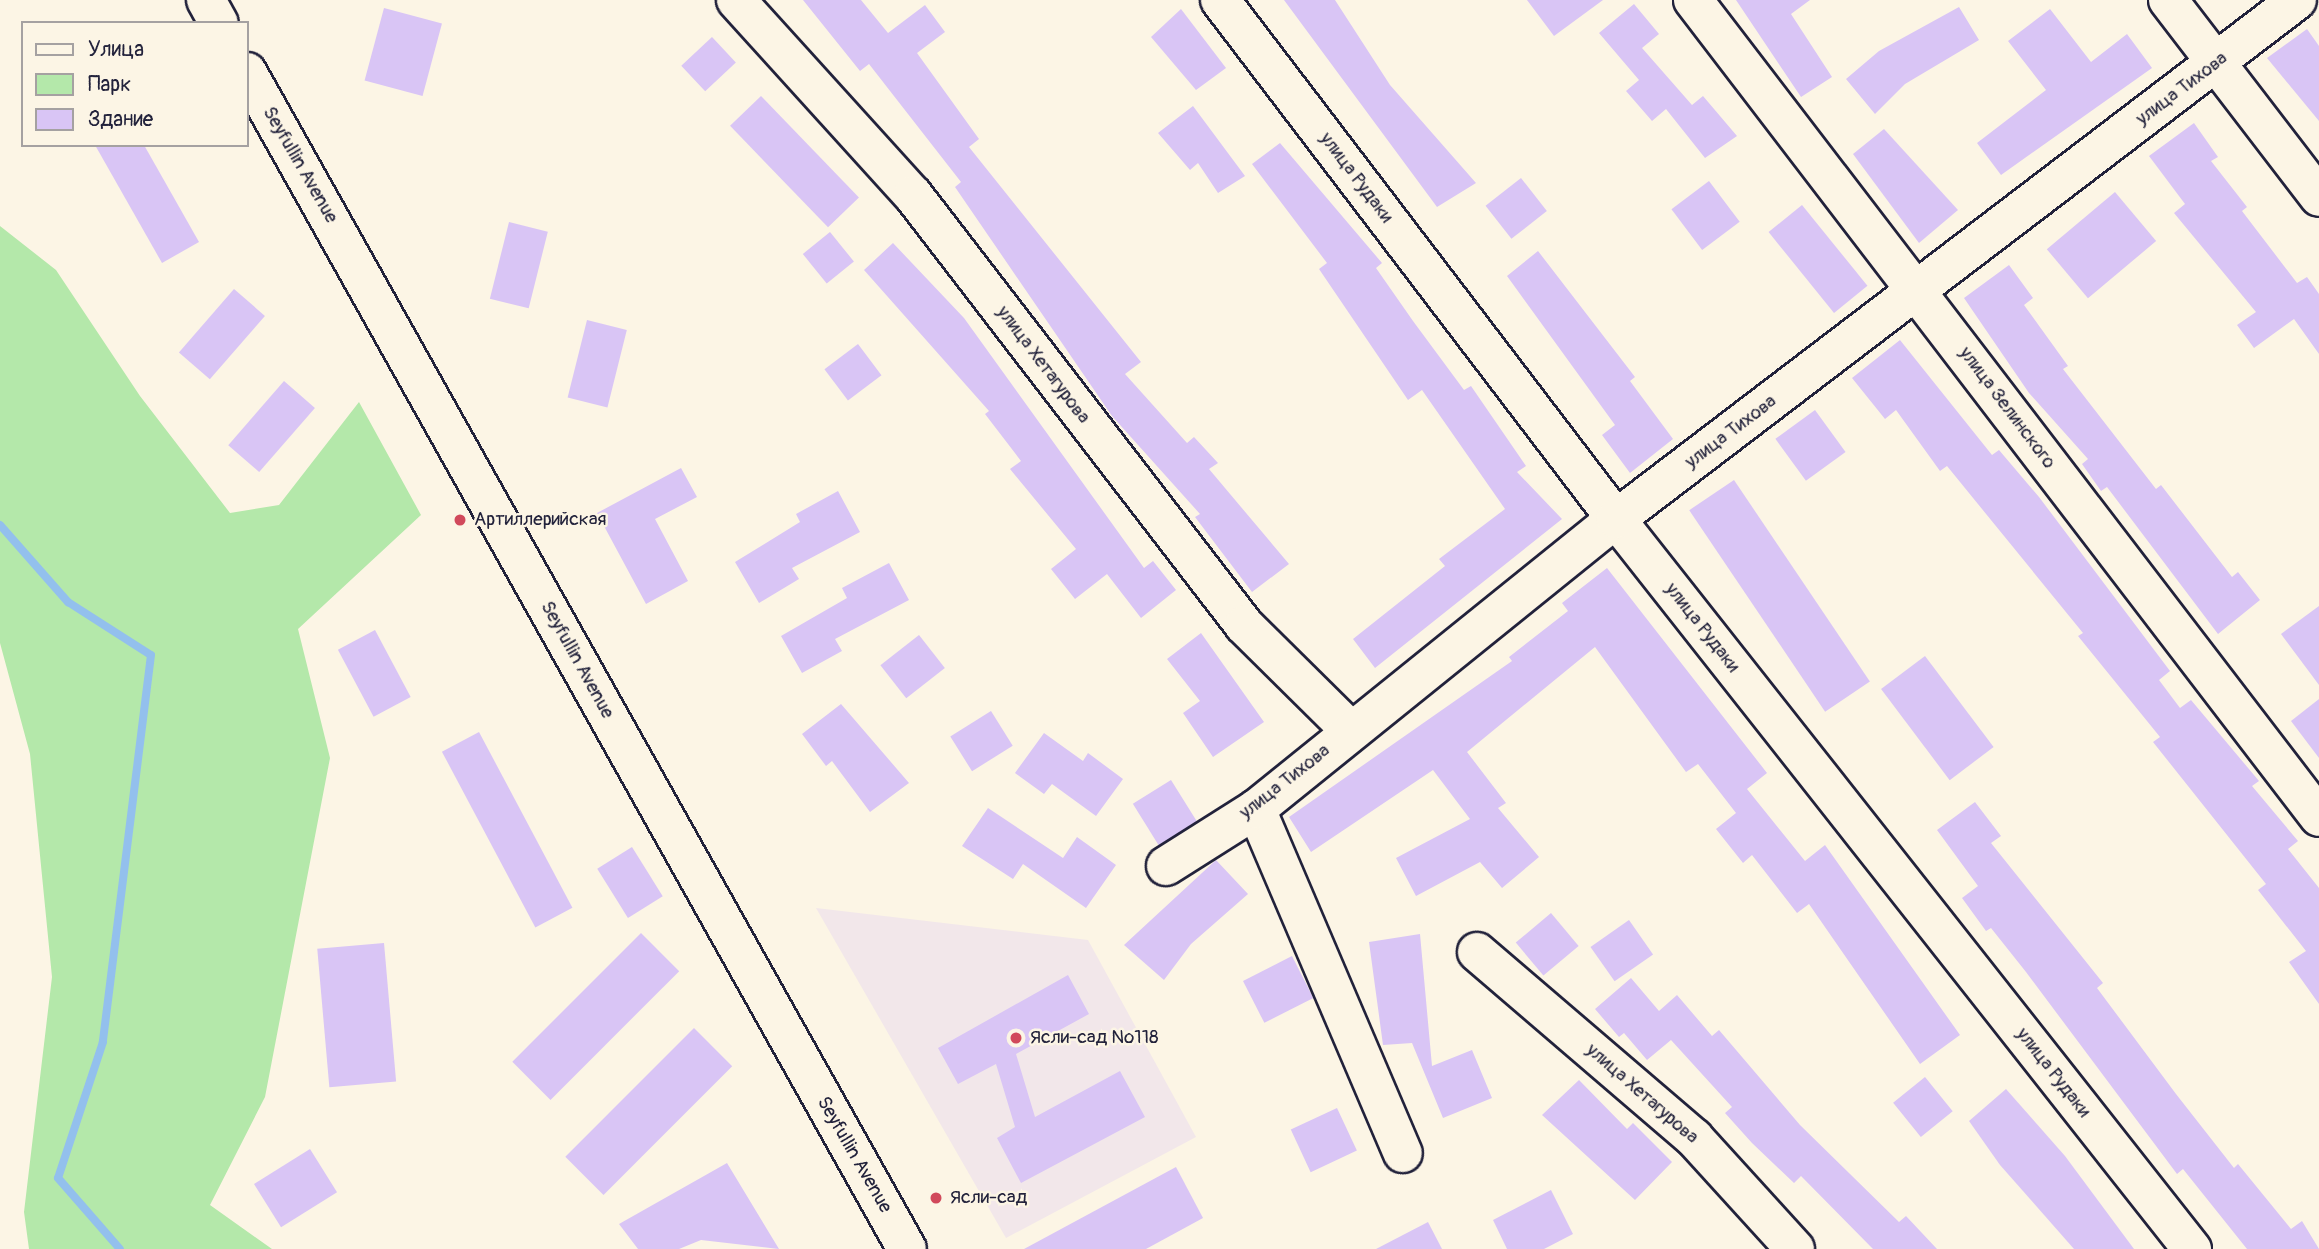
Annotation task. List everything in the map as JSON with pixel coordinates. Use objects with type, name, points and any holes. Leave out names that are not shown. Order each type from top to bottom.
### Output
[{"type":"street","points":[[206,0],[218,21]]},
{"type":"street","name":"улица Хетагурова","points":[[736,0],[913,195],[1244,625],[1350,730]]},
{"type":"street","name":"улица Рудаки","points":[[1220,0],[1616,519],[2192,1249]]},
{"type":"street","name":"улица Зелинского","points":[[1693,0],[1918,290],[2319,817]]},
{"type":"street","points":[[2168,0],[2319,197]]},
{"type":"street","name":"улица Тихова","points":[[1166,866],[1256,809],[1350,730],[1616,519],[2297,0]]},
{"type":"street","name":"Seyfullin Avenue","points":[[248,74],[907,1249]]},
{"type":"street","points":[[1256,809],[1403,1153]]},
{"type":"street","name":"улица Хетагурова","points":[[1477,952],[1694,1138],[1795,1249]]},
{"type":"shaded area","name":"Ясли-сад №118","points":[[816,908],[1088,940],[1196,1137],[1006,1238]]},
{"type":"green space","points":[[0,226],[56,270],[140,396],[230,513],[279,505],[359,402],[421,515],[298,629],[330,758],[265,1097],[210,1205],[272,1249],[29,1249],[24,1212],[52,977],[30,754],[0,643]]},
{"type":"building","points":[[803,0],[861,0],[888,33],[925,5],[945,32],[917,53],[979,139],[969,147],[1141,362],[1125,374],[1187,443],[1194,437],[1218,463],[1209,469],[1289,564],[1252,592],[1195,517],[1200,514],[1112,416],[955,187],[961,182],[869,64],[860,71]]},
{"type":"building","points":[[1284,0],[1335,0],[1390,85],[1476,183],[1437,207]]},
{"type":"building","points":[[1527,0],[1603,0],[1554,36]]},
{"type":"building","points":[[1736,0],[1810,0],[1791,14],[1832,77],[1801,97]]},
{"type":"building","points":[[1634,4],[1659,34],[1642,48],[1692,105],[1703,96],[1737,136],[1705,158],[1666,109],[1652,121],[1626,91],[1639,80],[1599,33]]},
{"type":"building","points":[[1959,7],[1979,40],[1905,84],[1875,114],[1846,79],[1879,51]]},
{"type":"building","points":[[384,8],[442,24],[423,96],[365,80]]},
{"type":"building","points":[[1181,9],[1226,68],[1196,90],[1151,37]]},
{"type":"building","points":[[2050,9],[2091,62],[2127,34],[2152,68],[2001,175],[1977,143],[2046,90],[2008,41]]},
{"type":"building","points":[[2307,29],[2319,46],[2319,121],[2267,58]]},
{"type":"building","points":[[712,37],[736,63],[705,91],[681,66]]},
{"type":"building","points":[[761,96],[859,197],[828,227],[730,126]]},
{"type":"building","points":[[1193,106],[1245,176],[1218,193],[1198,163],[1190,170],[1158,133]]},
{"type":"building","points":[[2194,123],[2218,157],[2211,161],[2247,207],[2242,211],[2297,283],[2307,277],[2319,294],[2319,354],[2294,319],[2254,348],[2237,325],[2256,312],[2174,213],[2185,204],[2149,156]]},
{"type":"building","points":[[1884,129],[1958,210],[1919,243],[1853,154]]},
{"type":"building","points":[[1280,143],[1382,263],[1376,268],[1413,321],[1464,390],[1471,386],[1526,466],[1517,472],[1562,519],[1375,668],[1353,639],[1445,566],[1439,559],[1505,509],[1422,390],[1408,400],[1319,269],[1327,263],[1252,164]]},
{"type":"building","points":[[96,147],[145,147],[199,242],[162,263]]},
{"type":"building","points":[[1521,178],[1547,211],[1511,239],[1486,206]]},
{"type":"building","points":[[1709,181],[1740,222],[1702,250],[1671,209]]},
{"type":"building","points":[[2115,192],[2156,241],[2088,298],[2047,249]]},
{"type":"building","points":[[1802,205],[1867,286],[1834,313],[1769,232]]},
{"type":"building","points":[[509,222],[548,232],[529,308],[490,299]]},
{"type":"building","points":[[830,232],[854,262],[827,284],[803,254]]},
{"type":"building","points":[[893,243],[964,318],[1144,568],[1153,561],[1176,590],[1141,618],[1107,574],[1075,599],[1051,569],[1076,549],[1010,469],[1021,461],[985,414],[989,411],[864,270]]},
{"type":"building","points":[[1538,251],[1635,377],[1630,381],[1673,439],[1630,473],[1602,435],[1615,425],[1507,276]]},
{"type":"building","points":[[2009,265],[2033,298],[2024,305],[2068,366],[2063,369],[2156,489],[2161,485],[2232,577],[2238,572],[2260,600],[2218,634],[2107,487],[2101,491],[2082,464],[2088,459],[2029,393],[1964,298]]},
{"type":"building","points":[[234,289],[265,316],[210,379],[179,352]]},
{"type":"building","points":[[587,320],[627,330],[607,408],[568,398]]},
{"type":"building","points":[[1900,340],[1992,455],[1999,450],[2039,497],[2170,671],[2159,680],[2180,708],[2191,700],[2259,781],[2252,786],[2298,841],[2288,849],[2319,888],[2319,1004],[2289,962],[2306,951],[2258,890],[2266,884],[2153,742],[2160,737],[2078,636],[2083,633],[1947,466],[1940,471],[1896,410],[1885,419],[1852,378]]},
{"type":"building","points":[[858,344],[881,375],[848,400],[824,369]]},
{"type":"building","points":[[284,381],[315,408],[259,472],[228,445]]},
{"type":"building","points":[[1815,410],[1846,452],[1806,481],[1775,439]]},
{"type":"building","points":[[681,468],[697,497],[655,519],[688,581],[646,604],[597,513]]},
{"type":"building","points":[[1734,480],[1870,681],[1825,712],[1689,510]]},
{"type":"building","points":[[838,491],[860,532],[792,568],[799,579],[759,603],[735,562],[800,522],[796,514]]},
{"type":"building","points":[[889,563],[909,600],[835,639],[842,651],[802,673],[781,636],[847,598],[842,588]]},
{"type":"building","points":[[1607,568],[1767,773],[1747,789],[1805,861],[1825,845],[1960,1035],[1920,1064],[1809,904],[1797,913],[1752,855],[1743,863],[1716,829],[1736,813],[1698,764],[1686,772],[1595,647],[1467,752],[1506,803],[1498,808],[1539,857],[1502,888],[1480,862],[1416,896],[1396,858],[1470,819],[1433,770],[1311,852],[1289,817],[1512,661],[1509,657],[1568,611],[1562,603]]},
{"type":"building","points":[[2319,606],[2319,685],[2281,634]]},
{"type":"building","points":[[375,630],[411,697],[374,717],[338,650]]},
{"type":"building","points":[[1201,633],[1264,722],[1213,757],[1183,713],[1200,701],[1167,659]]},
{"type":"building","points":[[919,635],[945,668],[906,698],[880,665]]},
{"type":"building","points":[[1925,656],[1994,747],[1950,780],[1881,689]]},
{"type":"building","points":[[2319,699],[2319,758],[2291,721]]},
{"type":"building","points":[[841,704],[909,783],[870,812],[832,761],[826,766],[802,734]]},
{"type":"building","points":[[991,711],[1013,746],[972,771],[950,736]]},
{"type":"building","points":[[479,732],[572,908],[535,927],[442,752]]},
{"type":"building","points":[[1044,733],[1083,761],[1088,753],[1123,779],[1096,816],[1052,784],[1044,794],[1015,773]]},
{"type":"building","points":[[1171,780],[1197,822],[1159,845],[1133,804]]},
{"type":"building","points":[[1975,802],[2001,836],[1991,843],[2103,983],[2097,988],[2176,1094],[2234,1168],[2238,1164],[2291,1229],[2302,1221],[2319,1249],[2247,1249],[2183,1169],[2177,1174],[2026,972],[1991,928],[1986,931],[1962,898],[1978,886],[1937,830]]},
{"type":"building","points":[[988,808],[1063,858],[1077,837],[1116,865],[1086,908],[1023,864],[1013,879],[962,846]]},
{"type":"building","points":[[632,847],[663,896],[628,918],[597,869]]},
{"type":"building","points":[[1216,860],[1248,894],[1191,944],[1164,980],[1124,945]]},
{"type":"building","points":[[1551,913],[1579,946],[1543,976],[1516,943]]},
{"type":"building","points":[[1629,920],[1653,954],[1615,981],[1590,947]]},
{"type":"building","points":[[641,933],[679,971],[550,1100],[512,1062]]},
{"type":"building","points":[[1420,934],[1432,1066],[1472,1050],[1492,1098],[1443,1118],[1412,1043],[1383,1045],[1369,942]]},
{"type":"building","points":[[384,943],[396,1081],[329,1087],[317,949]]},
{"type":"building","points":[[1292,956],[1313,998],[1264,1023],[1243,981]]},
{"type":"building","points":[[1068,975],[1089,1014],[1016,1054],[1035,1117],[1120,1071],[1145,1117],[1021,1183],[997,1138],[1015,1127],[996,1064],[958,1084],[938,1048]]},
{"type":"building","points":[[1631,978],[1659,1011],[1677,995],[1712,1036],[1719,1030],[1800,1125],[1899,1222],[1906,1216],[1937,1249],[1873,1249],[1801,1176],[1794,1183],[1752,1143],[1725,1113],[1732,1107],[1671,1040],[1647,1060],[1624,1033],[1619,1037],[1595,1009]]},
{"type":"building","points":[[694,1028],[732,1066],[603,1195],[565,1157]]},
{"type":"building","points":[[1925,1077],[1953,1111],[1921,1137],[1893,1103]]},
{"type":"building","points":[[1579,1080],[1627,1129],[1633,1123],[1672,1162],[1635,1200],[1542,1115]]},
{"type":"building","points":[[2006,1089],[2065,1156],[2134,1249],[2074,1249],[2000,1165],[1969,1121]]},
{"type":"building","points":[[1337,1108],[1357,1151],[1311,1172],[1291,1130]]},
{"type":"building","points":[[310,1149],[337,1192],[281,1227],[254,1184]]},
{"type":"building","points":[[727,1163],[779,1249],[701,1240],[679,1249],[638,1249],[619,1224]]},
{"type":"building","points":[[1176,1167],[1203,1218],[1146,1249],[1024,1249]]},
{"type":"building","points":[[1551,1190],[1573,1234],[1544,1249],[1507,1249],[1493,1220]]},
{"type":"building","points":[[1428,1222],[1442,1249],[1376,1249]]},
{"type":"waterway","points":[[0,525],[68,602],[151,655],[103,1042],[58,1178],[120,1249]]},
{"type":"place","name":"Артиллерийская","points":[[460,520]]},
{"type":"place","name":"Ясли-сад №118","points":[[1016,1038]]},
{"type":"place","name":"Ясли-сад","points":[[936,1198]]}]
